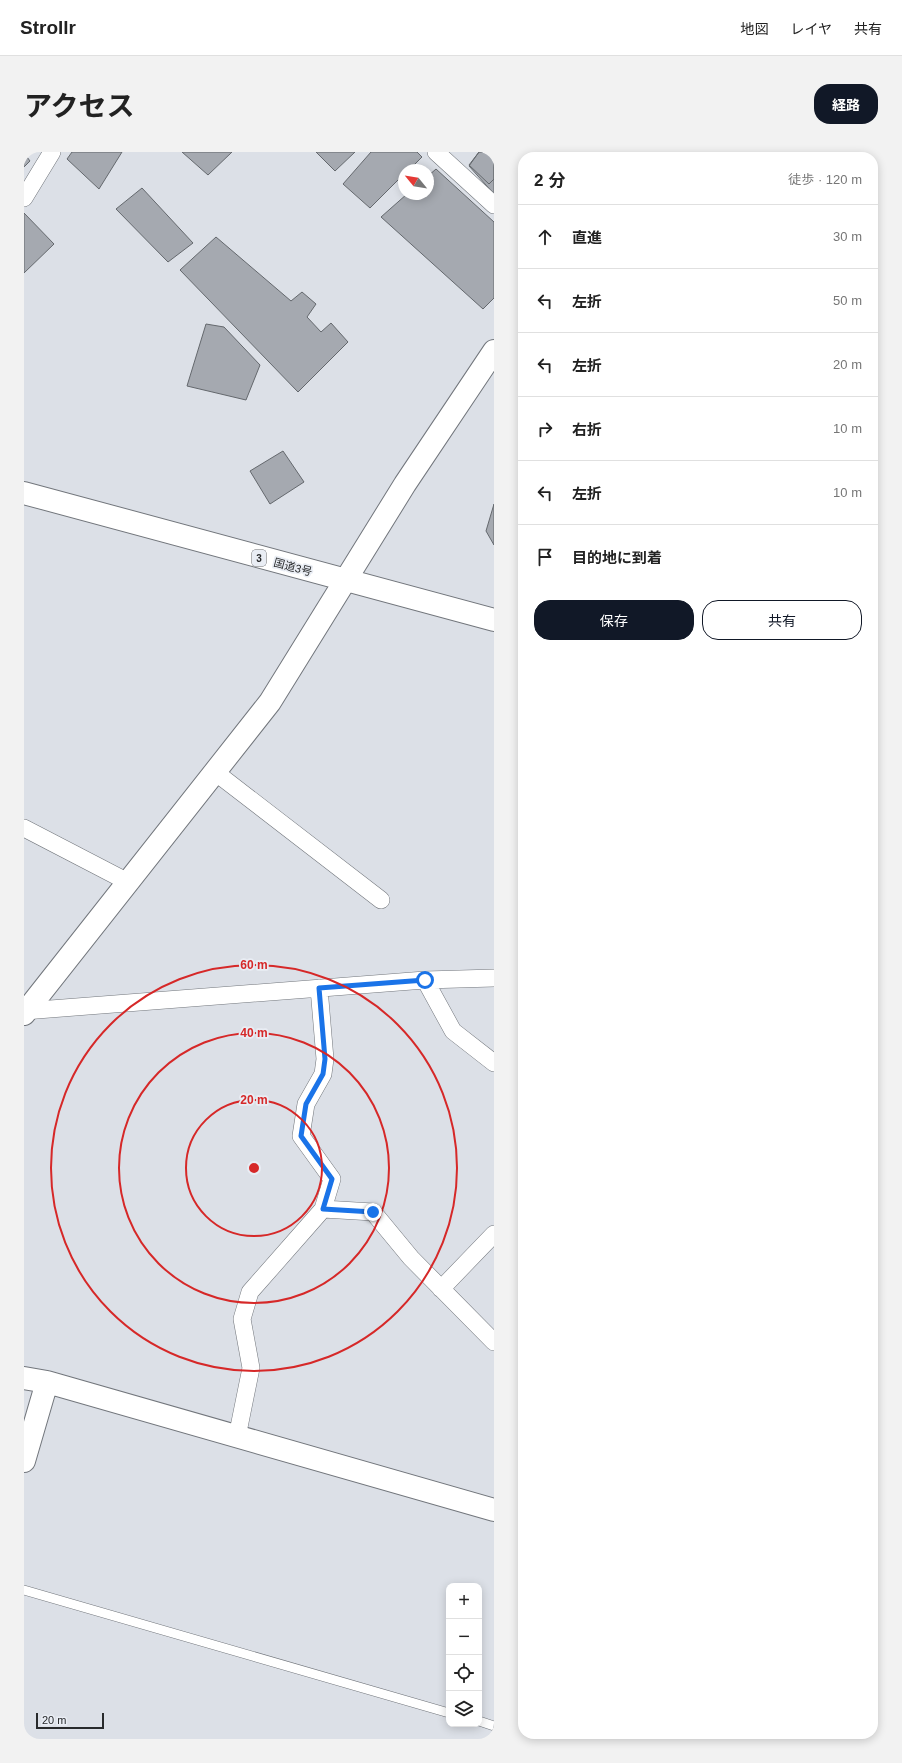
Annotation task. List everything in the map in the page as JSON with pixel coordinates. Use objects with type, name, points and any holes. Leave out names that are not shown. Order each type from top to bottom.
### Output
[{"type":"main road","points":[[25,1012],[270,702],[405,484],[494,352]]},
{"type":"main road","name":"国道3号","points":[[24,493],[345,581],[494,620]]},
{"type":"main road","points":[[24,1378],[47,1382],[494,1510]]},
{"type":"main road","points":[[24,1461],[47,1382]]},
{"type":"street","points":[[24,198],[52,152]]},
{"type":"street","points":[[436,152],[494,205]]},
{"type":"street","points":[[215,772],[382,900]]},
{"type":"street","points":[[24,828],[128,882]]},
{"type":"street","points":[[25,1012],[425,980],[494,978]]},
{"type":"street","points":[[425,980],[453,1031],[494,1063]]},
{"type":"street","points":[[237,1437],[251,1368],[242,1318],[250,1292],[323,1209],[332,1179],[301,1136],[306,1104],[323,1074],[325,1059],[319,988]]},
{"type":"street","points":[[323,1209],[373,1212],[411,1258],[494,1342]]},
{"type":"street","points":[[441,1289],[494,1234]]},
{"type":"lane","points":[[24,1590],[446,1712]]},
{"type":"lane","points":[[482,1722],[494,1726]]},
{"type":"building","points":[[72,152],[122,152],[99,189],[67,159]]},
{"type":"building","points":[[182,152],[232,152],[208,175]]},
{"type":"building","points":[[316,152],[355,152],[335,171]]},
{"type":"building","points":[[371,152],[417,152],[422,157],[415,164],[398,164],[398,180],[370,208],[343,184]]},
{"type":"building","points":[[479,152],[494,152],[494,179],[489,184],[469,165]]},
{"type":"building","points":[[479,152],[494,152],[494,194],[469,166]]},
{"type":"building","points":[[24,153],[30,161],[24,167]]},
{"type":"building","points":[[436,169],[494,222],[494,298],[483,309],[381,217],[400,200],[434,200],[434,171]]},
{"type":"building","points":[[142,188],[193,243],[168,262],[116,209]]},
{"type":"building","points":[[24,213],[54,244],[24,273]]},
{"type":"building","points":[[216,237],[291,301],[302,292],[316,304],[307,317],[321,332],[331,323],[348,342],[298,392],[180,270]]},
{"type":"building","points":[[206,324],[224,327],[260,365],[246,400],[187,386]]},
{"type":"building","points":[[283,451],[304,482],[270,504],[250,471]]},
{"type":"building","points":[[494,504],[494,545],[486,531]]},
{"type":"route","points":[[373,1212],[323,1209],[332,1179],[301,1136],[306,1104],[323,1074],[325,1059],[319,988],[425,980]]}]
